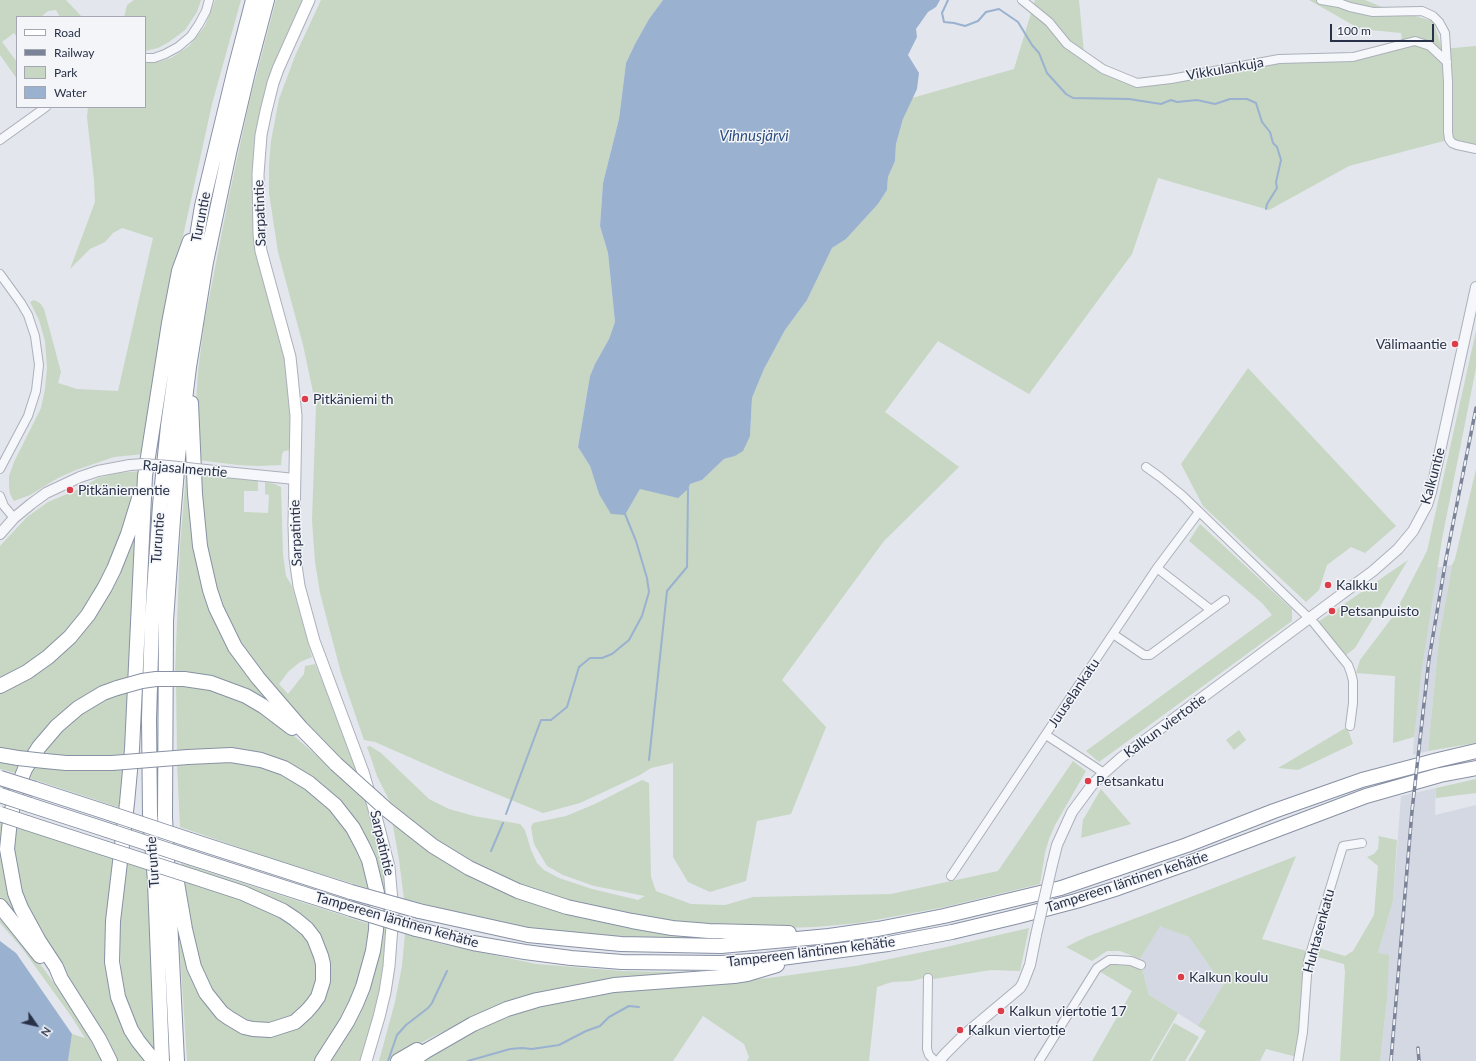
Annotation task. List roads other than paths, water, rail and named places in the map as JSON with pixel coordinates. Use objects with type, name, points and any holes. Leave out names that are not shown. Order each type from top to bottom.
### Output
[{"type":"highway","name":"Turuntie","points":[[162,1061],[155,882],[150,814],[149,719],[152,621],[160,505],[168,426],[179,346],[202,206],[253,0]]},
{"type":"highway","name":"Turuntie","points":[[177,1061],[166,817],[166,620],[178,457],[189,367],[206,262],[229,153],[267,0]]},
{"type":"highway","points":[[154,1061],[131,1030],[118,997],[114,976],[112,947],[113,921],[124,838],[132,749],[145,476],[162,359],[175,286],[202,206]]},
{"type":"highway","points":[[189,367],[198,527],[201,553],[214,602],[235,647],[258,678],[301,728],[362,789],[440,850],[470,868],[518,891],[568,907],[632,921],[680,928],[709,931],[765,932],[829,936]]},
{"type":"highway","points":[[0,686],[27,672],[48,657],[70,637],[88,615],[105,587],[121,552],[145,476]]},
{"type":"highway","points":[[61,979],[56,967],[30,925],[15,893],[7,849],[12,806],[20,780],[39,747],[66,717],[78,708],[103,694],[117,688],[142,681],[156,679],[184,679],[211,683],[246,696],[279,718],[320,753],[336,764]]},
{"type":"highway","name":"Tampereen läntinen kehätie","points":[[0,778],[351,892],[419,911],[528,935],[621,944],[721,946],[829,936],[878,929],[944,916],[1061,888],[1179,848],[1274,811],[1362,780],[1476,751]]},
{"type":"highway","points":[[0,755],[66,763],[112,763],[231,755],[261,760],[284,768],[309,783],[335,805],[350,824],[363,847],[368,860],[377,893],[376,930],[373,951],[365,981],[356,1004],[347,1022],[322,1061]]},
{"type":"highway","name":"Tampereen läntinen kehätie","points":[[0,795],[351,909],[416,929],[473,943],[571,958],[622,962],[721,963],[766,960],[888,944],[952,932],[1015,917],[1118,888],[1366,796],[1440,775],[1476,768]]},
{"type":"highway","points":[[0,814],[27,823],[104,848],[194,877],[243,894],[283,911],[295,919],[307,929],[318,944],[322,960],[323,981],[318,997],[308,1011],[295,1022],[270,1030],[244,1027],[222,1013],[206,993],[194,968],[185,929],[166,817]]},
{"type":"highway","points":[[0,906],[61,979],[99,1039],[110,1061]]},
{"type":"highway","points":[[398,1061],[507,1009],[537,1000],[614,985],[748,974],[808,955]]},
{"type":"highway","points":[[411,1061],[424,1049]]},
{"type":"main road","name":"Sarpatintie","points":[[309,0],[289,43],[273,83],[261,135],[258,174],[258,212],[261,251],[290,357],[296,416],[294,524],[295,558],[299,586],[314,641],[353,745],[374,809],[385,849],[391,889],[392,926],[389,966],[379,1017],[366,1061]]},
{"type":"street","points":[[146,58],[154,58],[165,54],[178,47],[191,36],[202,18],[209,0]]},
{"type":"street","name":"Vikkulankuja","points":[[1022,0],[1049,22],[1067,44],[1104,69],[1137,83],[1171,79],[1279,59],[1354,57],[1415,41],[1430,46],[1447,62]]},
{"type":"street","points":[[1321,0],[1373,12],[1422,11],[1428,13],[1439,22],[1445,33],[1449,139],[1452,143],[1457,145],[1476,149]]},
{"type":"street","points":[[0,140],[45,108]]},
{"type":"street","points":[[0,274],[28,315],[35,336],[38,365],[36,391],[30,409],[0,469]]},
{"type":"street","name":"Kalkuntie","points":[[1310,618],[1373,571],[1398,549],[1413,531],[1424,510],[1431,492],[1474,307],[1476,287]]},
{"type":"street","name":"Rajasalmentie","points":[[0,534],[14,518],[41,497],[67,483],[98,471],[130,465],[143,464],[169,466],[295,479]]},
{"type":"street","points":[[1146,467],[1166,482],[1199,512],[1310,618],[1348,665],[1353,681],[1353,703],[1350,726]]},
{"type":"street","points":[[0,496],[4,506],[14,518]]},
{"type":"street","name":"Juuselankatu","points":[[951,876],[1157,568],[1199,512]]},
{"type":"street","points":[[1157,568],[1211,610]]},
{"type":"street","points":[[1113,634],[1144,655],[1150,655],[1225,600]]},
{"type":"street","name":"Kalkun viertotie","points":[[939,1061],[964,1035],[1020,988],[1023,983],[1030,965],[1057,845],[1072,812],[1092,785],[1122,757],[1310,618]]},
{"type":"street","points":[[1046,735],[1104,773]]},
{"type":"street","name":"Huhtasenkatu","points":[[1298,1061],[1303,1032],[1308,961],[1344,846],[1362,842]]},
{"type":"street","points":[[1039,1061],[1097,968],[1109,960],[1131,961],[1142,966]]},
{"type":"street","points":[[928,978],[927,1049],[929,1055],[935,1061]]},
{"type":"water","name":"Vihnusjärvi","points":[[663,0],[940,0],[936,7],[928,12],[916,29],[917,37],[908,55],[919,73],[917,89],[903,119],[896,144],[895,161],[888,177],[887,190],[878,204],[846,239],[832,248],[807,300],[785,330],[764,369],[752,398],[750,436],[743,451],[735,456],[724,459],[702,480],[690,484],[688,489],[678,498],[640,489],[625,515],[611,514],[599,494],[590,466],[578,447],[590,376],[609,339],[615,322],[608,253],[600,226],[603,183],[619,119],[626,63],[649,19]]},
{"type":"water","points":[[0,941],[16,953],[72,1034],[68,1061],[0,1061]]},
{"type":"waterway","points":[[948,0],[942,13],[944,22],[965,26],[978,21],[986,12],[999,9],[1018,22],[1032,45],[1039,53],[1047,73],[1066,94],[1073,98],[1129,99],[1161,104],[1171,100],[1177,102],[1197,100],[1215,104],[1230,99],[1247,99],[1256,103],[1262,122],[1270,132],[1273,143],[1277,147],[1281,160],[1276,182],[1277,188],[1267,204],[1266,209]]},
{"type":"waterway","points":[[649,760],[667,591],[687,567],[688,489]]},
{"type":"waterway","points":[[506,814],[541,720],[551,720],[567,707],[579,667],[590,658],[602,658],[612,654],[629,640],[642,616],[649,592],[647,578],[636,541],[625,514]]},
{"type":"waterway","points":[[491,851],[503,823]]},
{"type":"waterway","points":[[388,1061],[397,1035],[406,1025],[428,1008],[432,1003],[447,971]]},
{"type":"waterway","points":[[468,1061],[510,1049],[532,1049],[559,1045],[586,1031],[600,1026],[609,1017],[629,1006],[639,1007]]},
{"type":"railway","points":[[1391,1061],[1412,811],[1429,659],[1446,559],[1476,408]]},
{"type":"railway","points":[[1418,1048],[1419,1061]]},
{"type":"place","name":"Välimaantie","points":[[1455,344]]},
{"type":"place","name":"Pitkäniemi th","points":[[305,399]]},
{"type":"place","name":"Pitkäniementie","points":[[70,490]]},
{"type":"place","name":"Kalkku","points":[[1328,585]]},
{"type":"place","name":"Petsanpuisto","points":[[1332,611]]},
{"type":"place","name":"Petsankatu","points":[[1088,781]]},
{"type":"place","name":"Kalkun koulu","points":[[1181,977]]},
{"type":"place","name":"Kalkun viertotie 17","points":[[1001,1011]]},
{"type":"place","name":"Kalkun viertotie","points":[[960,1030]]}]
